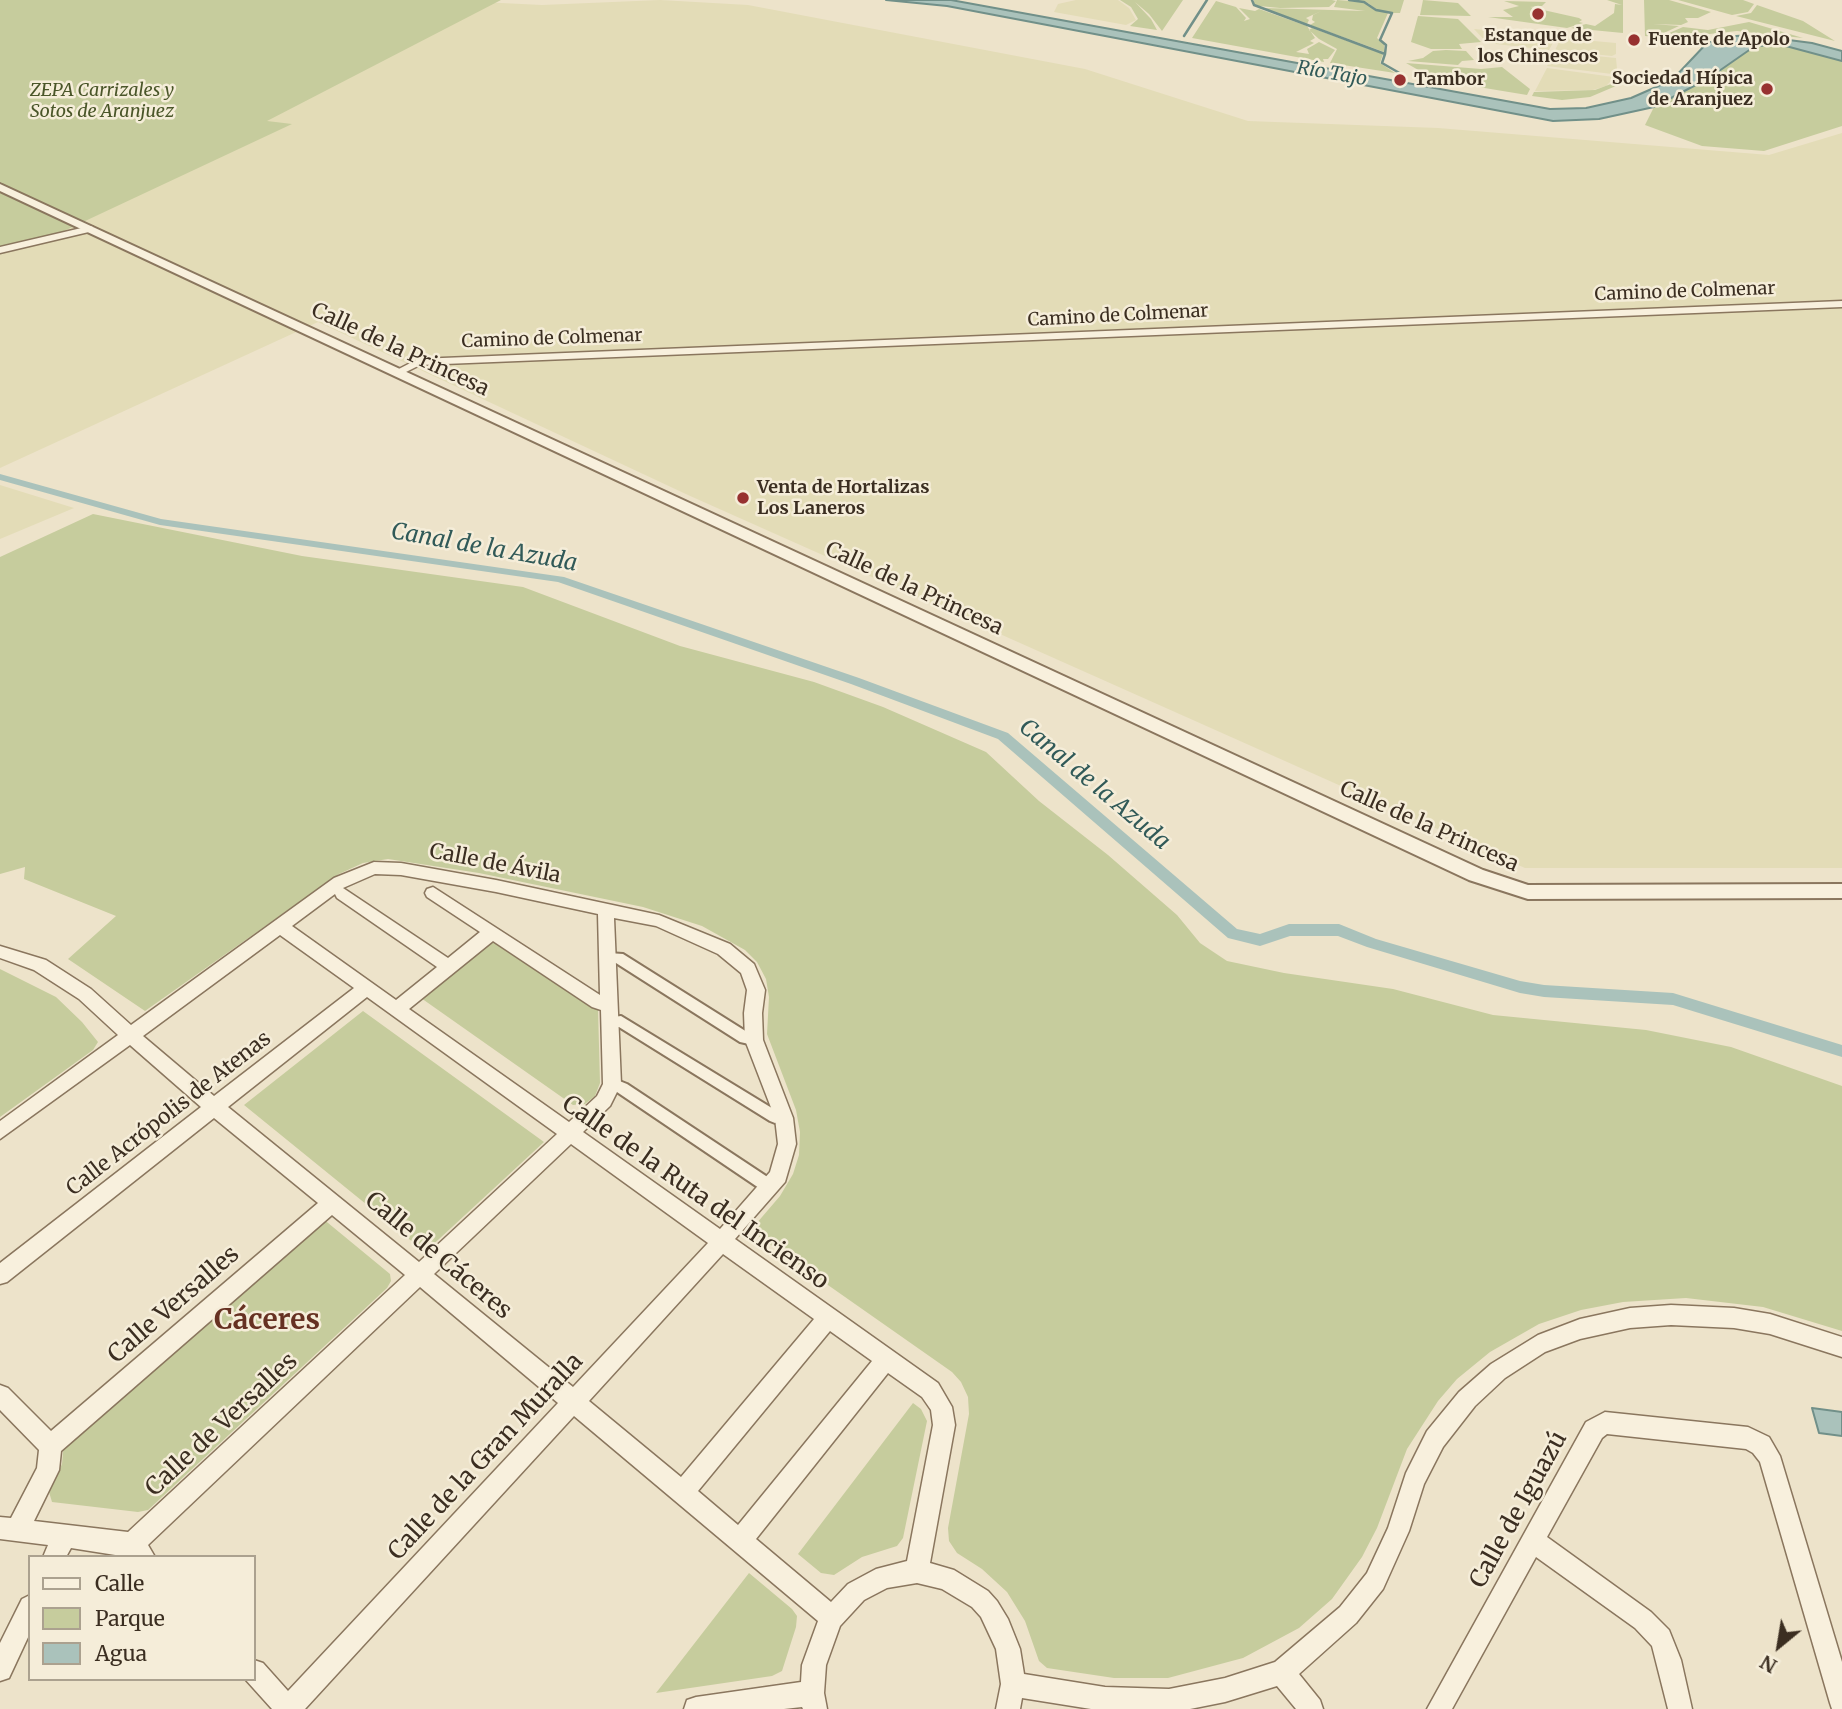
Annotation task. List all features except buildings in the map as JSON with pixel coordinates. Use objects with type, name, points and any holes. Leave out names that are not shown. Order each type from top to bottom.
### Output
[{"type":"street","name":"Calle de la Princesa","points":[[0,187],[1476,875],[1528,892],[1842,891]]},
{"type":"street","points":[[0,250],[90,229]]},
{"type":"street","name":"Camino de Colmenar","points":[[398,372],[418,362],[1842,304]]},
{"type":"street","name":"Calle de Ávila","points":[[0,1131],[350,876],[385,867],[496,886],[659,921],[704,938],[748,969],[756,990],[754,1040],[780,1107],[787,1144],[778,1176],[722,1242]]},
{"type":"street","points":[[433,893],[598,1002],[610,1014],[775,1118]]},
{"type":"street","points":[[343,894],[449,967]]},
{"type":"street","points":[[606,910],[612,1084],[622,1087],[764,1183]]},
{"type":"street","name":"Calle de la Ruta del Incienso","points":[[280,926],[930,1390],[941,1407],[943,1425],[917,1572]]},
{"type":"street","points":[[397,1009],[492,932]]},
{"type":"street","name":"Calle de Cáceres","points":[[0,952],[40,965],[72,984],[214,1108],[573,1401],[832,1618]]},
{"type":"street","points":[[608,958],[618,958],[749,1038]]},
{"type":"street","name":"Calle Acrópolis de Atenas","points":[[0,1275],[366,988]]},
{"type":"street","name":"Calle de Versalles","points":[[138,1550],[420,1275],[604,1101],[612,1084]]},
{"type":"street","name":"Calle Versalles","points":[[50,1446],[332,1203]]},
{"type":"street","name":"Calle de la Gran Muralla","points":[[288,1709],[722,1242]]},
{"type":"street","points":[[1013,1684],[1105,1699],[1169,1701],[1225,1690],[1282,1672],[1349,1615],[1375,1581],[1398,1531],[1414,1481],[1435,1439],[1467,1399],[1498,1371],[1538,1345],[1580,1329],[1630,1318],[1671,1315],[1734,1318],[1770,1324],[1842,1347]]},
{"type":"street","points":[[683,1492],[829,1317]]},
{"type":"street","points":[[741,1541],[887,1358]]},
{"type":"street","points":[[0,1395],[50,1446],[48,1471],[8,1529],[59,1547],[138,1550]]},
{"type":"street","name":"Calle de Iguazú","points":[[1439,1709],[1594,1430],[1605,1423],[1748,1438],[1769,1456],[1842,1703]]},
{"type":"street","points":[[1532,1540],[1643,1619],[1661,1638],[1680,1709]]},
{"type":"street","points":[[696,1709],[814,1701],[814,1665],[821,1640],[832,1618],[856,1591],[884,1577],[917,1572],[946,1578],[980,1599],[989,1609],[1000,1627],[1008,1649],[1013,1684],[1008,1709]]},
{"type":"street","points":[[0,1669],[28,1611]]},
{"type":"street","points":[[1282,1672],[1311,1709]]},
{"type":"street","points":[[256,1674],[288,1709]]},
{"type":"green space","points":[[0,0],[440,0],[542,5],[660,0],[748,5],[1085,69],[1248,121],[1438,128],[1769,155],[1842,133],[1842,868],[1525,868],[688,495],[318,322],[0,468]]},
{"type":"green space","name":"ZEPA Carrizales y Sotos de Aranjuez","points":[[0,0],[501,0],[267,121],[292,124],[51,237],[0,249]]},
{"type":"green space","points":[[1076,0],[1118,0],[1129,8],[1136,20],[1126,25],[1054,12],[1058,4]]},
{"type":"green space","points":[[1120,0],[1183,0],[1162,31],[1135,2],[1157,30],[1130,26],[1138,19],[1131,7]]},
{"type":"green space","points":[[1254,0],[1336,1],[1329,7],[1280,8],[1259,6],[1254,4]]},
{"type":"green space","points":[[1337,0],[1363,2],[1379,11],[1368,3],[1355,0],[1404,0],[1400,13],[1388,13],[1377,38],[1384,44],[1384,52],[1310,25],[1315,22],[1312,20],[1313,15],[1321,11],[1306,18],[1309,20],[1307,24],[1264,8],[1365,11],[1334,7]]},
{"type":"green space","points":[[1423,0],[1458,3],[1471,16],[1420,15]]},
{"type":"green space","points":[[1607,0],[1623,0],[1623,33],[1571,28],[1586,24],[1595,26],[1614,13],[1615,4],[1622,5]]},
{"type":"green space","points":[[1644,0],[1669,0],[1711,12],[1698,18],[1685,18],[1688,22],[1681,25],[1653,24],[1679,26],[1655,37],[1645,36]]},
{"type":"green space","points":[[1678,0],[1743,0],[1754,4],[1748,12],[1732,15]]},
{"type":"green space","points":[[1216,1],[1236,7],[1246,18],[1244,21],[1250,19],[1239,8],[1255,11],[1259,9],[1307,26],[1315,38],[1310,41],[1314,43],[1296,52],[1309,54],[1307,49],[1319,42],[1335,50],[1328,59],[1323,59],[1324,62],[1192,38]]},
{"type":"green space","points":[[1504,1],[1546,2],[1542,6],[1530,7],[1579,18],[1582,20],[1579,22],[1583,23],[1567,28],[1488,17],[1513,17],[1503,10],[1519,6]]},
{"type":"green space","points":[[1757,5],[1803,21],[1835,41],[1736,16],[1751,13]]},
{"type":"green space","points":[[1418,16],[1458,19],[1481,42],[1459,44],[1462,49],[1431,49],[1411,42]]},
{"type":"green space","points":[[1749,22],[1803,38],[1737,31],[1660,37],[1683,27],[1708,30]]},
{"type":"green space","points":[[1312,28],[1383,54],[1380,63],[1395,73],[1330,63],[1337,49],[1319,39],[1309,30]]},
{"type":"green space","points":[[1474,29],[1553,36],[1555,39],[1549,50],[1487,43]]},
{"type":"green space","points":[[1561,38],[1616,43],[1616,54],[1612,56],[1555,50]]},
{"type":"green space","name":"Sociedad Hípica de Aranjuez","points":[[1782,45],[1842,61],[1842,126],[1764,151],[1702,146],[1645,125],[1654,107],[1709,78],[1755,46]]},
{"type":"green space","points":[[1433,51],[1466,51],[1474,60],[1462,61],[1458,65],[1408,61],[1423,58]]},
{"type":"green space","points":[[1554,52],[1616,58],[1617,69],[1612,74],[1547,66]]},
{"type":"green space","points":[[1406,63],[1481,69],[1502,67],[1530,89],[1527,95],[1436,80]]},
{"type":"green space","points":[[1547,68],[1615,77],[1606,86],[1593,90],[1535,91]]},
{"type":"green space","points":[[1617,77],[1623,78],[1623,83],[1590,97],[1562,100],[1532,96],[1534,92],[1595,90],[1611,84]]},
{"type":"green space","points":[[0,485],[74,508],[0,539]]},
{"type":"green space","points":[[93,514],[302,556],[523,587],[680,646],[814,682],[883,707],[986,752],[1039,801],[1108,855],[1177,915],[1200,943],[1227,961],[1284,973],[1393,989],[1493,1015],[1646,1030],[1731,1047],[1842,1086],[1842,1331],[1763,1307],[1686,1298],[1623,1302],[1581,1310],[1539,1324],[1490,1352],[1457,1379],[1438,1401],[1407,1449],[1377,1528],[1362,1557],[1332,1599],[1299,1628],[1243,1658],[1168,1678],[1114,1678],[1047,1668],[1039,1661],[1025,1621],[1007,1592],[982,1569],[957,1553],[949,1541],[948,1528],[969,1414],[968,1397],[961,1382],[952,1372],[758,1236],[755,1230],[756,1224],[780,1196],[793,1174],[799,1155],[800,1132],[796,1110],[767,1034],[769,997],[766,979],[757,962],[745,950],[702,926],[643,907],[479,873],[388,859],[363,863],[339,874],[145,1011],[68,959],[116,916],[24,879],[25,867],[0,874],[0,557]]},
{"type":"green space","points":[[493,940],[598,1009],[600,1083],[595,1096],[585,1104],[573,1105],[421,998]]},
{"type":"green space","points":[[0,969],[56,997],[98,1042],[93,1050],[0,1117]]},
{"type":"green space","points":[[363,1011],[544,1142],[425,1252],[244,1105]]},
{"type":"green space","points":[[322,1218],[390,1274],[391,1281],[387,1288],[148,1510],[138,1512],[52,1502],[49,1492],[62,1464],[64,1442]]},
{"type":"green space","points":[[913,1403],[921,1409],[927,1421],[903,1538],[897,1546],[862,1557],[834,1575],[821,1573],[798,1554]]},
{"type":"green space","points":[[749,1573],[797,1616],[782,1671],[772,1676],[656,1693]]},
{"type":"water","name":"Río Tajo","points":[[886,0],[951,0],[1550,109],[1586,108],[1631,98],[1672,80],[1707,43],[1736,36],[1750,35],[1812,43],[1842,51],[1842,61],[1782,45],[1755,46],[1709,78],[1654,107],[1599,119],[1553,121],[947,6]]},
{"type":"water","points":[[1812,1408],[1842,1412],[1842,1436],[1819,1433]]},
{"type":"waterway","points":[[1184,36],[1207,0]]},
{"type":"waterway","points":[[1252,0],[1254,5],[1385,54]]},
{"type":"waterway","points":[[1349,0],[1364,2],[1376,10],[1392,13],[1380,40],[1386,45],[1385,54]]},
{"type":"waterway","points":[[1385,54],[1382,63],[1403,75]]},
{"type":"waterway","name":"Canal de la Azuda","points":[[0,477],[160,522],[560,579],[855,681],[1003,736],[1233,934],[1260,940],[1289,930],[1339,930],[1372,943],[1520,987],[1544,991],[1673,999],[1842,1051]]},
{"type":"place","name":"Estanque de los Chinescos","points":[[1538,14]]},
{"type":"place","name":"Fuente de Apolo","points":[[1634,40]]},
{"type":"place","name":"Tambor","points":[[1400,80]]},
{"type":"place","name":"Sociedad Hípica de Aranjuez","points":[[1767,89]]},
{"type":"place","name":"Venta de Hortalizas Los Laneros","points":[[743,498]]},
{"type":"district","name":"Cáceres","points":[[267,1321]]}]
